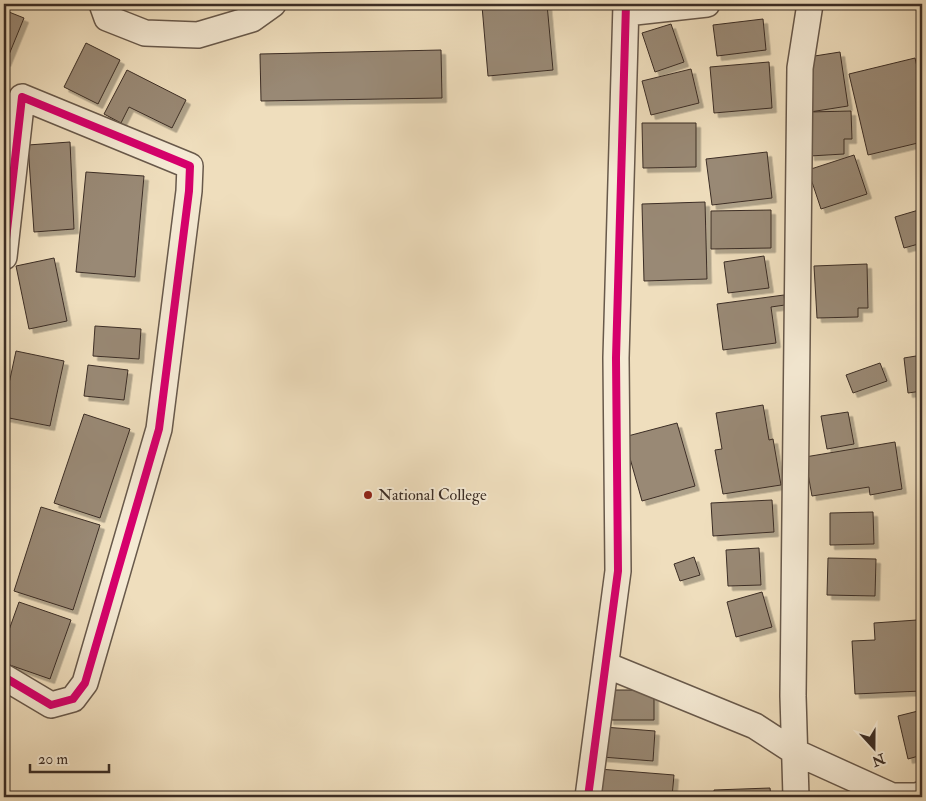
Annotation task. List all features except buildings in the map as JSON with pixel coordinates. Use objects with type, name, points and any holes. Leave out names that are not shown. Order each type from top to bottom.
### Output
[{"type":"street","points":[[102,4],[107,18],[145,32],[198,35],[252,19],[273,4]]},
{"type":"street","points":[[588,797],[618,571],[616,358],[626,8],[707,4]]},
{"type":"street","points":[[796,797],[793,696],[800,68],[810,4]]},
{"type":"street","points":[[4,256],[13,94],[190,166],[189,191],[159,430],[85,683],[73,699],[52,705],[4,677]]},
{"type":"street","points":[[606,665],[755,726],[795,752],[892,796],[916,796],[922,794]]},
{"type":"cycle path","points":[[588,797],[618,571],[616,358],[626,4]]},
{"type":"cycle path","points":[[4,257],[22,97],[190,166],[189,191],[159,429],[85,683],[73,699],[51,705],[4,677]]},
{"type":"place","name":"National College","points":[[368,495]]}]
